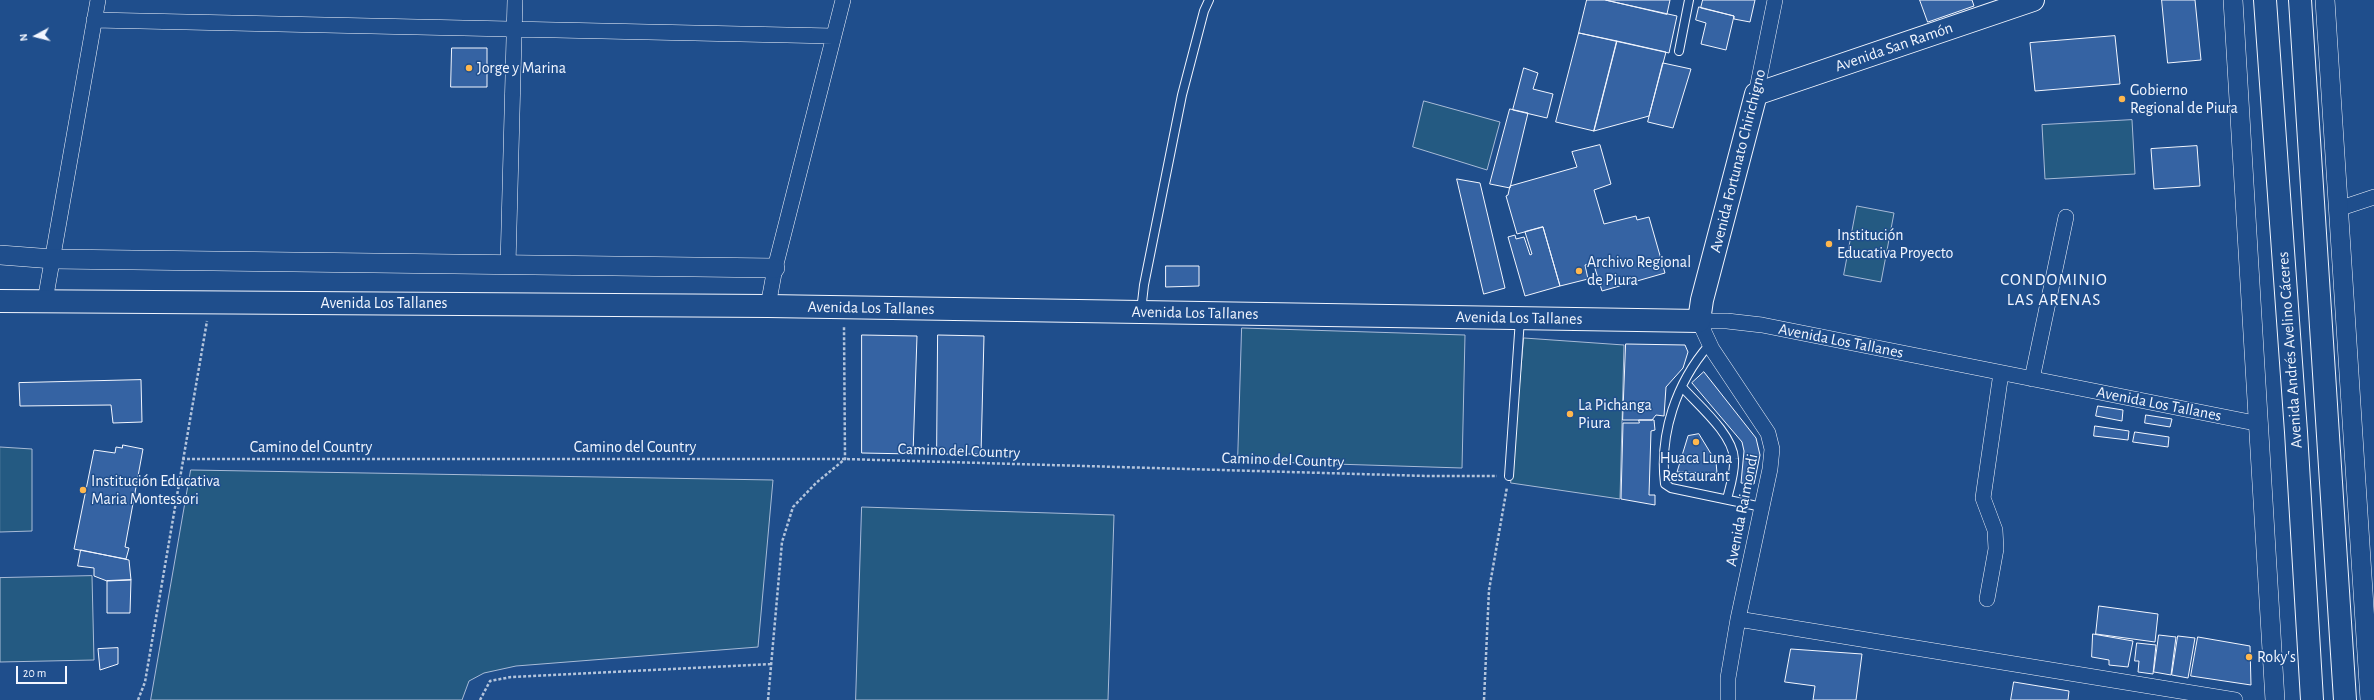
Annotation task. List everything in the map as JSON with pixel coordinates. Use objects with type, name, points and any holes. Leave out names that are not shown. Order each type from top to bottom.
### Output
[{"type":"main road","name":"Avenida San Ramón","points":[[1756,94],[2033,0]]},
{"type":"main road","name":"Avenida Andrés Avelino Cáceres","points":[[2265,0],[2295,424],[2312,700]]},
{"type":"main road","name":"Avenida Andrés Avelino Cáceres","points":[[2300,0],[2345,700]]},
{"type":"main road","name":"Avenida Fortunato Chirichigno","points":[[1699,322],[1702,300],[1756,94]]},
{"type":"main road","name":"Avenida Los Tallanes","points":[[0,301],[768,306],[1699,322]]},
{"type":"street","points":[[45,301],[98,0]]},
{"type":"street","points":[[508,265],[515,0]]},
{"type":"street","points":[[768,306],[775,268],[843,0]]},
{"type":"street","name":"Avenida Fortunato Chirichigno","points":[[1756,94],[1775,0]]},
{"type":"street","points":[[2233,0],[2260,424],[2275,700]]},
{"type":"street","points":[[2325,0],[2370,700]]},
{"type":"street","points":[[94,20],[833,36]]},
{"type":"street","points":[[2338,209],[2374,197]]},
{"type":"street","points":[[2032,379],[2066,217]]},
{"type":"street","points":[[0,255],[53,259],[775,268]]},
{"type":"street","name":"Avenida Los Tallanes","points":[[1699,322],[1726,321],[1762,325],[2260,424]]},
{"type":"street","name":"Avenida Raimondi","points":[[1699,322],[1709,345],[1768,433],[1772,449],[1762,507],[1738,619],[1728,678],[1728,700]]},
{"type":"street","points":[[1987,599],[1996,549],[1995,530],[1983,498],[2001,373]]},
{"type":"street","points":[[1738,619],[2235,700]]},
{"type":"lane","points":[[1140,312],[1144,285],[1182,95],[1204,11],[1209,0]]},
{"type":"lane","points":[[1679,51],[1689,0]]},
{"type":"lane","points":[[1509,476],[1520,318]]},
{"type":"lane","points":[[1709,345],[1695,361],[1682,387],[1664,438],[1663,469],[1665,484],[1672,488],[1762,507]]},
{"type":"lane","points":[[1682,387],[1728,438],[1733,448],[1733,472],[1727,499]]},
{"type":"path","points":[[138,700],[145,682],[182,459],[211,302]]},
{"type":"path","points":[[768,700],[782,542],[793,506],[816,483],[845,459],[844,308]]},
{"type":"path","name":"Camino del Country","points":[[182,459],[845,459],[1419,476],[1509,476]]},
{"type":"path","points":[[1484,700],[1488,590],[1509,476]]},
{"type":"path","points":[[480,700],[490,680],[511,677],[772,664]]},
{"type":"shaded area","points":[[1424,101],[1500,122],[1487,170],[1413,147]]},
{"type":"shaded area","points":[[2132,120],[2135,174],[2045,179],[2042,125]]},
{"type":"shaded area","points":[[1857,206],[1894,213],[1881,282],[1844,275]]},
{"type":"shaded area","points":[[1242,328],[1465,335],[1462,468],[1238,461]]},
{"type":"shaded area","name":"La Pichanga Piura","points":[[1524,338],[1624,345],[1620,499],[1511,483]]},
{"type":"shaded area","points":[[0,447],[32,449],[32,531],[0,532]]},
{"type":"shaded area","points":[[191,470],[773,480],[758,647],[516,666],[484,673],[469,681],[462,700],[151,700]]},
{"type":"shaded area","points":[[862,507],[1114,515],[1108,700],[856,700]]},
{"type":"shaded area","points":[[92,576],[94,660],[0,662],[0,578]]},
{"type":"building","points":[[1587,0],[1605,0],[1677,16],[1669,53],[1579,33]]},
{"type":"building","points":[[1606,0],[1670,0],[1667,14]]},
{"type":"building","points":[[1703,0],[1755,0],[1750,22],[1734,19],[1734,16],[1701,8]]},
{"type":"building","points":[[1920,0],[1972,0],[1974,6],[1928,22]]},
{"type":"building","points":[[2162,0],[2195,0],[2201,60],[2168,63]]},
{"type":"building","points":[[1699,7],[1734,16],[1726,50],[1701,44],[1706,23],[1696,20]]},
{"type":"building","points":[[1579,33],[1617,41],[1594,131],[1556,122]]},
{"type":"building","points":[[2115,36],[2120,84],[2035,91],[2030,43]]},
{"type":"building","points":[[1617,41],[1666,52],[1649,116],[1594,131]]},
{"type":"building","name":"Jorge y Marina","points":[[452,48],[487,48],[487,87],[451,87]]},
{"type":"building","points":[[1663,63],[1691,69],[1673,128],[1648,122]]},
{"type":"building","points":[[1524,68],[1538,73],[1533,89],[1553,94],[1547,118],[1513,110]]},
{"type":"building","points":[[1510,109],[1528,113],[1510,188],[1490,184]]},
{"type":"building","points":[[1600,145],[1611,184],[1594,190],[1604,224],[1636,216],[1637,220],[1649,217],[1665,273],[1602,291],[1593,262],[1585,265],[1588,279],[1560,286],[1543,227],[1517,234],[1506,196],[1508,195],[1510,186],[1577,167],[1572,152]]},
{"type":"building","points":[[2197,146],[2200,186],[2154,189],[2151,149]]},
{"type":"building","points":[[1457,179],[1480,183],[1505,288],[1484,294]]},
{"type":"building","points":[[1543,227],[1560,286],[1525,296],[1508,237],[1515,235],[1516,239],[1524,237],[1530,255],[1532,254],[1525,232]]},
{"type":"building","points":[[1166,266],[1199,266],[1199,286],[1166,287]]},
{"type":"building","points":[[862,335],[917,336],[913,454],[862,453]]},
{"type":"building","points":[[938,335],[984,336],[981,454],[937,454]]},
{"type":"building","points":[[1626,344],[1685,345],[1688,352],[1683,368],[1666,387],[1664,416],[1656,415],[1652,420],[1623,420]]},
{"type":"building","points":[[1704,372],[1756,438],[1760,455],[1754,484],[1741,483],[1744,451],[1742,442],[1692,383]]},
{"type":"building","points":[[141,380],[142,422],[113,423],[111,405],[20,406],[19,383]]},
{"type":"building","points":[[2098,406],[2123,410],[2122,421],[2096,416]]},
{"type":"building","points":[[2146,415],[2172,419],[2170,427],[2145,423]]},
{"type":"building","points":[[1639,420],[1654,420],[1655,430],[1651,431],[1649,495],[1655,495],[1655,505],[1621,499],[1623,423],[1639,423]]},
{"type":"building","points":[[2095,426],[2129,431],[2128,440],[2094,436]]},
{"type":"building","points":[[2135,432],[2169,437],[2168,447],[2133,442]]},
{"type":"building","points":[[1699,434],[1716,462],[1717,473],[1677,472],[1688,436]]},
{"type":"building","points":[[123,445],[143,449],[125,547],[129,548],[126,559],[74,549],[94,450],[115,453],[116,447],[122,448]]},
{"type":"building","points":[[81,550],[129,560],[131,580],[107,581],[94,576],[94,568],[78,566]]},
{"type":"building","points":[[131,580],[130,613],[107,613],[107,581]]},
{"type":"building","points":[[2099,606],[2158,614],[2155,642],[2096,634]]},
{"type":"building","points":[[2093,634],[2133,641],[2128,667],[2109,665],[2109,660],[2092,657]]},
{"type":"building","points":[[2159,635],[2176,637],[2171,675],[2154,672]]},
{"type":"building","points":[[2178,636],[2195,638],[2188,678],[2172,675]]},
{"type":"building","points":[[2198,637],[2250,646],[2251,685],[2191,676]]},
{"type":"building","points":[[2137,643],[2156,645],[2153,674],[2138,672],[2139,661],[2135,661]]},
{"type":"building","points":[[118,648],[118,664],[100,670],[98,649]]},
{"type":"building","points":[[1791,649],[1862,654],[1856,700],[1813,700],[1815,686],[1785,682]]},
{"type":"building","points":[[2014,682],[2069,691],[2068,700],[2011,700]]},
{"type":"place","name":"Jorge y Marina","points":[[469,68]]},
{"type":"place","name":"Gobierno Regional de Piura","points":[[2122,99]]},
{"type":"place","name":"Institución Educativa Proyecto","points":[[1829,244]]},
{"type":"place","name":"Archivo Regional de Piura","points":[[1579,271]]},
{"type":"place","name":"La Pichanga Piura","points":[[1570,414]]},
{"type":"place","name":"Huaca Luna Restaurant","points":[[1696,442]]},
{"type":"place","name":"Institución Educativa Maria Montessori","points":[[83,490]]},
{"type":"place","name":"Roky's","points":[[2249,657]]},
{"type":"district","name":"CONDOMINIO LAS ARENAS","points":[[2054,290]]}]
